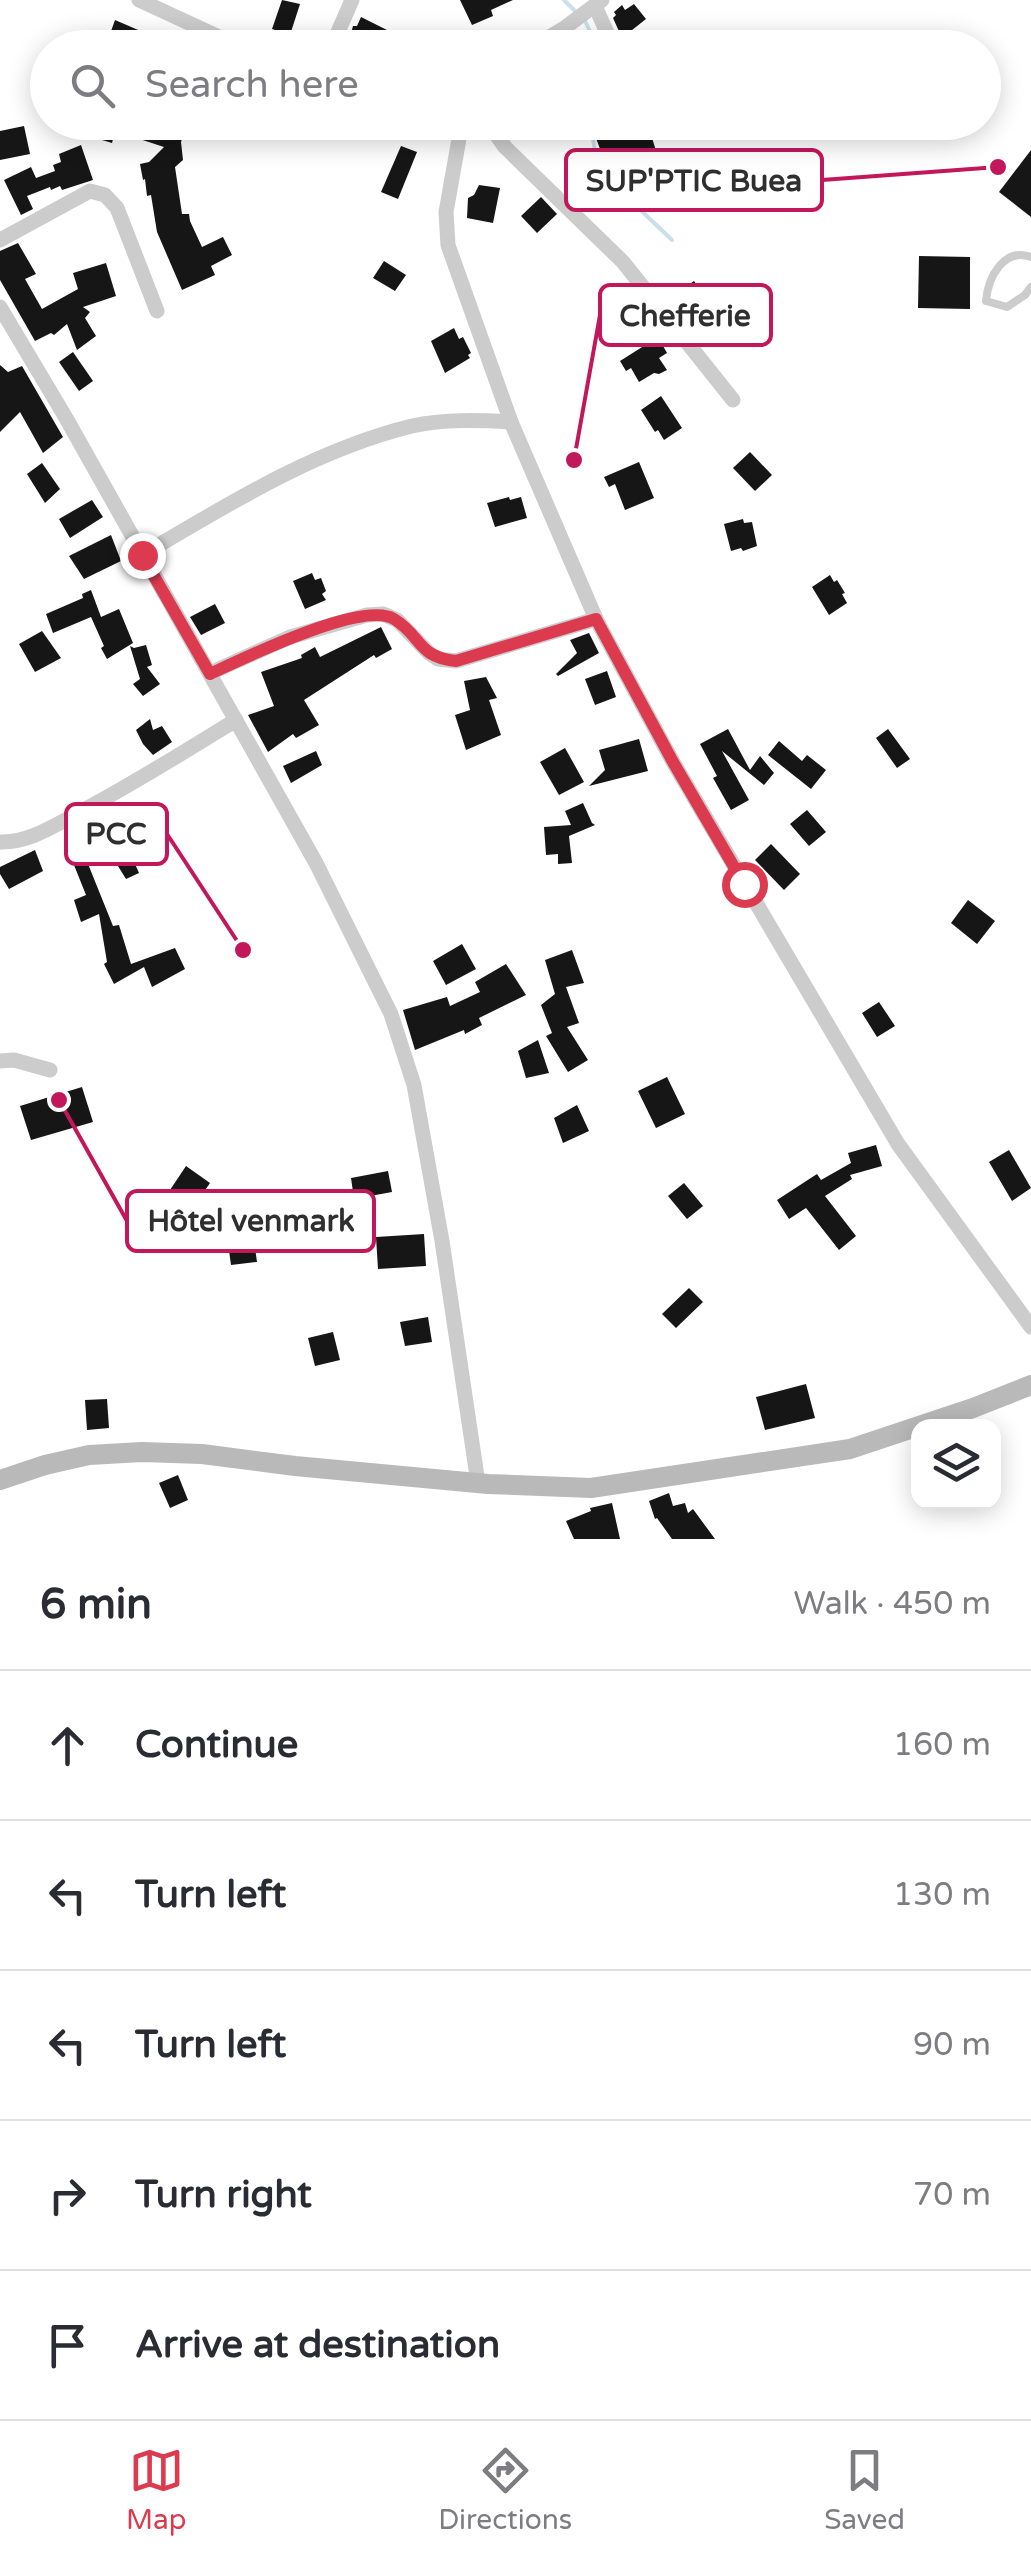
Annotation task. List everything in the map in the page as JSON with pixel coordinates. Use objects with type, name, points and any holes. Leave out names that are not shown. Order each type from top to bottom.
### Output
[{"type":"street","points":[[139,0],[204,30]]},
{"type":"street","points":[[338,30],[352,0]]},
{"type":"street","points":[[558,30],[599,3],[608,30]]},
{"type":"street","points":[[459,140],[446,212],[448,245],[511,422],[596,619],[673,762],[898,1144],[1031,1327]]},
{"type":"street","points":[[499,140],[624,262],[733,400]]},
{"type":"street","points":[[0,240],[90,191],[106,195],[117,208],[157,312]]},
{"type":"street","points":[[0,307],[316,864],[391,1014],[414,1086],[442,1240],[478,1483]]},
{"type":"street","points":[[142,555],[323,454],[413,426],[468,419],[511,422]]},
{"type":"street","points":[[210,674],[290,637],[366,615],[383,614],[396,620],[429,654],[456,661],[596,619]]},
{"type":"street","points":[[0,842],[36,836],[122,790],[236,720]]},
{"type":"street","points":[[0,1061],[14,1060],[50,1070]]},
{"type":"street","points":[[0,1480],[89,1455],[142,1452],[202,1454],[478,1483],[591,1488],[850,1449],[1031,1385]]},
{"type":"lane","points":[[1031,258],[1023,254],[1009,256],[988,284],[986,301],[1007,307],[1031,287]]},
{"type":"building","points":[[282,0],[300,4],[292,30],[272,29]]},
{"type":"building","points":[[460,0],[513,0],[491,10],[493,16],[472,25]]},
{"type":"building","points":[[634,4],[646,19],[632,30],[618,30],[614,12],[622,5],[625,10]]},
{"type":"building","points":[[361,17],[387,30],[352,30]]},
{"type":"building","points":[[115,20],[138,30],[111,30]]},
{"type":"building","points":[[24,126],[30,154],[0,160],[0,131]]},
{"type":"building","points":[[143,140],[182,140],[183,160],[175,167],[182,214],[189,214],[202,247],[223,237],[232,255],[211,266],[215,275],[182,290],[157,232],[151,195],[147,196],[140,164],[149,162],[164,147]]},
{"type":"building","points":[[597,140],[653,140],[664,176],[630,190],[620,173],[603,157]]},
{"type":"building","points":[[81,145],[93,180],[62,190],[60,186],[51,190],[50,187],[27,196],[33,209],[21,215],[4,180],[31,167],[36,178],[55,171],[53,165],[61,162],[59,154]]},
{"type":"building","points":[[401,146],[417,152],[398,199],[381,192]]},
{"type":"building","points":[[1031,150],[1031,217],[999,192]]},
{"type":"building","points":[[479,185],[500,188],[493,223],[467,218],[468,198]]},
{"type":"building","points":[[541,197],[557,214],[537,233],[521,216]]},
{"type":"building","points":[[18,243],[36,274],[25,279],[42,309],[78,289],[73,273],[106,263],[116,296],[83,307],[90,312],[85,318],[96,336],[77,350],[67,324],[54,335],[35,341],[0,280],[0,251]]},
{"type":"building","points":[[919,256],[970,257],[970,309],[918,308]]},
{"type":"building","points":[[384,261],[406,275],[395,291],[373,278]]},
{"type":"building","points":[[694,281],[712,307],[702,313],[715,335],[702,342],[689,326],[695,322],[676,293]]},
{"type":"building","points":[[454,328],[459,339],[463,337],[470,358],[445,373],[431,341]]},
{"type":"building","points":[[658,337],[667,353],[659,358],[667,370],[639,382],[631,368],[626,371],[620,361]]},
{"type":"building","points":[[73,352],[93,381],[79,391],[59,362]]},
{"type":"building","points":[[0,365],[8,372],[22,366],[63,437],[43,453],[20,412],[0,432]]},
{"type":"building","points":[[661,396],[682,428],[664,440],[641,410]]},
{"type":"building","points":[[750,452],[772,475],[755,491],[733,468]]},
{"type":"building","points":[[639,462],[654,498],[625,510],[615,484],[609,487],[604,477]]},
{"type":"building","points":[[42,463],[60,489],[45,503],[27,474]]},
{"type":"building","points":[[521,497],[527,518],[495,527],[487,503]]},
{"type":"building","points":[[92,500],[103,517],[70,538],[59,519]]},
{"type":"building","points":[[743,519],[744,523],[752,522],[757,546],[731,551],[724,524]]},
{"type":"building","points":[[111,535],[121,561],[84,579],[69,556]]},
{"type":"building","points":[[312,573],[315,580],[321,578],[326,600],[305,609],[293,581]]},
{"type":"building","points":[[830,575],[845,593],[842,594],[847,603],[829,615],[812,587]]},
{"type":"building","points":[[91,590],[101,617],[119,609],[133,643],[107,659],[91,617],[53,633],[46,614],[83,598],[82,594]]},
{"type":"building","points":[[215,604],[225,623],[201,635],[190,617]]},
{"type":"building","points":[[381,627],[392,649],[376,658],[374,655],[304,700],[319,725],[296,738],[293,734],[268,752],[248,715],[274,706],[261,672],[302,658],[315,647],[320,657]]},
{"type":"building","points":[[42,631],[61,658],[35,672],[19,644]]},
{"type":"building","points":[[589,633],[599,653],[558,676],[577,653],[570,640]]},
{"type":"building","points":[[146,645],[152,665],[147,667],[160,684],[143,696],[133,684],[140,679],[130,646]]},
{"type":"building","points":[[607,671],[616,697],[595,705],[585,679]]},
{"type":"building","points":[[486,677],[497,698],[489,700],[501,735],[466,750],[455,715],[470,710],[464,681]]},
{"type":"building","points":[[150,719],[153,730],[162,726],[172,742],[153,755],[136,730]]},
{"type":"building","points":[[728,729],[750,770],[760,756],[774,773],[764,785],[722,751],[749,800],[731,810],[700,744]]},
{"type":"building","points":[[888,729],[910,759],[897,768],[876,738]]},
{"type":"building","points":[[639,739],[648,771],[589,786],[605,770],[599,750]]},
{"type":"building","points":[[779,741],[802,761],[807,755],[826,770],[811,789],[768,755]]},
{"type":"building","points":[[565,748],[584,782],[559,795],[540,762]]},
{"type":"building","points":[[316,751],[322,765],[291,783],[283,766]]},
{"type":"building","points":[[583,803],[595,825],[569,836],[572,863],[558,864],[558,854],[546,855],[544,827],[571,825],[565,811]]},
{"type":"building","points":[[807,810],[826,832],[809,846],[790,824]]},
{"type":"building","points":[[99,826],[107,842],[84,854],[113,926],[119,925],[131,964],[175,948],[185,969],[152,987],[144,967],[114,984],[104,964],[107,962],[99,914],[81,922],[74,900],[86,895],[64,840]]},
{"type":"building","points":[[130,830],[142,851],[132,857],[139,873],[126,879],[105,845]]},
{"type":"building","points":[[771,844],[800,874],[784,890],[755,860]]},
{"type":"building","points":[[35,850],[43,871],[9,889],[0,867]]},
{"type":"building","points":[[968,900],[995,921],[977,944],[951,923]]},
{"type":"building","points":[[462,944],[476,969],[446,985],[433,961]]},
{"type":"building","points":[[572,950],[584,983],[566,987],[579,1023],[567,1027],[588,1060],[568,1072],[546,1036],[552,1033],[541,1005],[555,994],[545,960]]},
{"type":"building","points":[[506,964],[526,995],[479,1018],[482,1025],[465,1034],[464,1030],[415,1050],[403,1010],[447,997],[450,1006],[480,992],[475,982]]},
{"type":"building","points":[[879,1002],[895,1026],[877,1037],[862,1013]]},
{"type":"building","points":[[538,1040],[549,1073],[526,1078],[518,1051]]},
{"type":"building","points":[[667,1077],[685,1114],[656,1128],[638,1091]]},
{"type":"building","points":[[82,1087],[93,1122],[31,1140],[20,1106]]},
{"type":"building","points":[[577,1105],[589,1131],[563,1143],[554,1118]]},
{"type":"building","points":[[876,1145],[882,1166],[850,1175],[852,1179],[825,1196],[856,1236],[839,1250],[806,1208],[789,1219],[777,1200],[817,1174],[821,1180],[851,1163],[848,1153]]},
{"type":"building","points":[[1009,1150],[1031,1188],[1012,1201],[989,1162]]},
{"type":"building","points":[[186,1166],[210,1183],[182,1224],[158,1208]]},
{"type":"building","points":[[388,1171],[392,1192],[354,1199],[351,1178]]},
{"type":"building","points":[[684,1183],[703,1206],[687,1219],[668,1196]]},
{"type":"building","points":[[269,1191],[271,1217],[251,1219],[257,1262],[231,1265],[226,1229],[232,1228],[228,1195]]},
{"type":"building","points":[[424,1234],[426,1266],[378,1269],[376,1237]]},
{"type":"building","points":[[689,1288],[703,1302],[676,1328],[662,1314]]},
{"type":"building","points":[[428,1317],[432,1342],[405,1346],[400,1322]]},
{"type":"building","points":[[333,1332],[340,1360],[315,1366],[308,1338]]},
{"type":"building","points":[[806,1384],[815,1418],[765,1430],[756,1397]]},
{"type":"building","points":[[107,1399],[109,1428],[87,1430],[85,1400]]},
{"type":"building","points":[[178,1475],[188,1500],[170,1508],[159,1483]]},
{"type":"building","points":[[669,1493],[673,1506],[685,1503],[688,1513],[693,1509],[715,1539],[672,1539],[655,1519],[649,1501]]},
{"type":"building","points":[[612,1503],[620,1539],[574,1539],[566,1521],[591,1511],[590,1508]]},
{"type":"waterway","points":[[564,0],[578,14]]},
{"type":"waterway","points":[[585,21],[589,30]]},
{"type":"waterway","points":[[593,140],[595,151],[630,200],[672,240]]},
{"type":"place","name":"SUP'PTIC Buea","points":[[998,167]]},
{"type":"place","name":"Chefferie","points":[[574,460]]},
{"type":"place","name":"PCC","points":[[243,950]]},
{"type":"place","name":"Hôtel venmark","points":[[59,1100]]},
{"type":"route","points":[[142,555],[210,674],[290,637],[366,615],[383,614],[396,620],[429,654],[456,661],[596,619],[744,884]]}]
